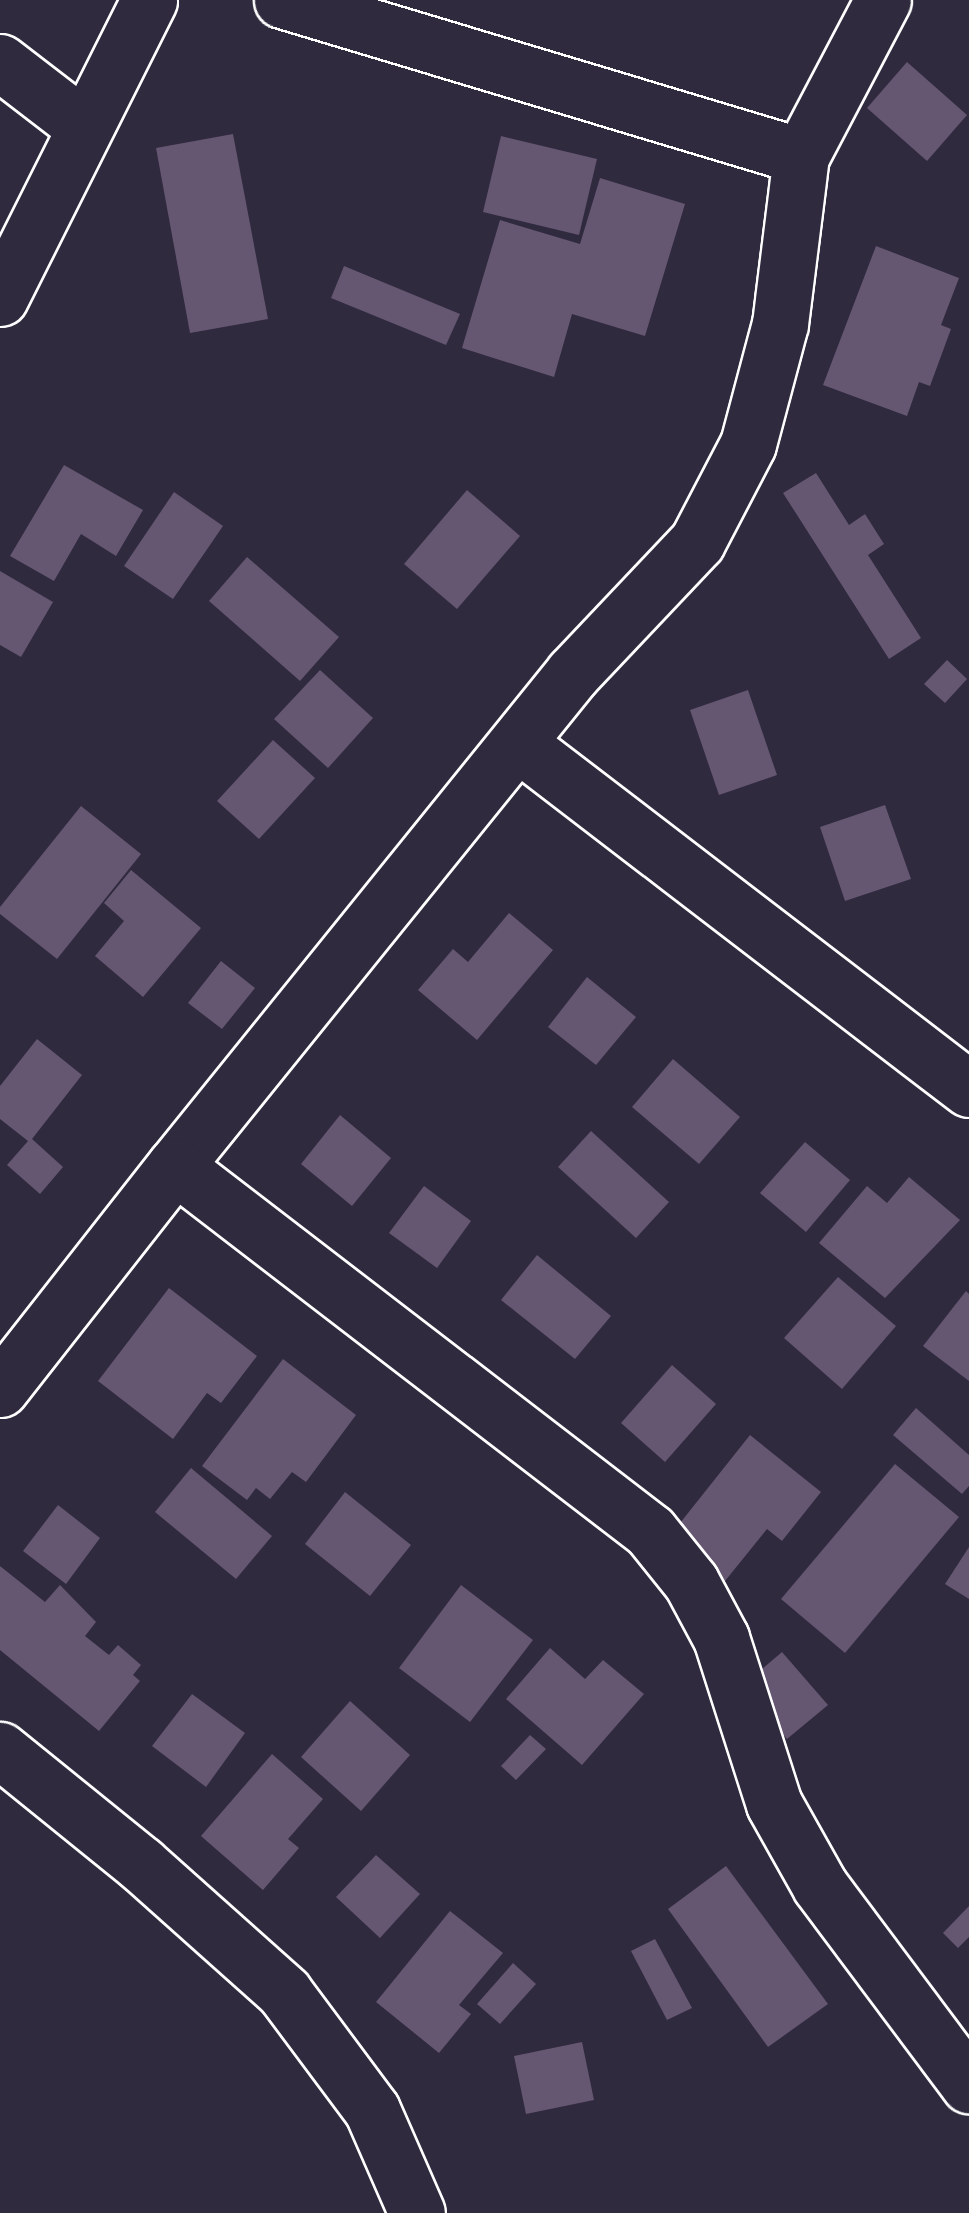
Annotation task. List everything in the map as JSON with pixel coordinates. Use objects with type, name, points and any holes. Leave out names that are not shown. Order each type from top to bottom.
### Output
[{"type":"street","points":[[0,298],[149,0]]},
{"type":"street","points":[[282,0],[802,156]]},
{"type":"street","points":[[0,1389],[572,672],[697,542],[748,444],[780,324],[802,156],[884,0]]},
{"type":"street","points":[[0,62],[84,126]]},
{"type":"street","points":[[518,744],[969,1089]]},
{"type":"street","points":[[175,1166],[650,1531],[690,1582],[722,1638],[774,1804],[820,1886],[969,2085]]},
{"type":"street","points":[[0,1750],[284,1992],[372,2110],[418,2213]]},
{"type":"building","points":[[907,62],[967,115],[927,161],[867,108]]},
{"type":"building","points":[[233,134],[268,319],[190,333],[156,148]]},
{"type":"building","points":[[501,136],[597,159],[579,235],[483,212]]},
{"type":"building","points":[[600,178],[685,204],[645,336],[572,314],[554,377],[462,348],[500,220],[580,244]]},
{"type":"building","points":[[876,246],[959,278],[941,325],[951,329],[930,386],[919,382],[907,416],[823,385]]},
{"type":"building","points":[[344,266],[460,314],[446,345],[331,298]]},
{"type":"building","points":[[64,465],[143,510],[116,556],[81,534],[54,581],[10,556]]},
{"type":"building","points":[[816,473],[849,525],[865,514],[884,544],[868,555],[921,638],[889,659],[783,493]]},
{"type":"building","points":[[467,490],[520,536],[457,609],[404,564]]},
{"type":"building","points":[[174,492],[223,526],[173,599],[124,566]]},
{"type":"building","points":[[247,557],[339,637],[300,681],[209,601]]},
{"type":"building","points":[[0,571],[53,602],[21,657],[0,645]]},
{"type":"building","points":[[947,660],[967,679],[945,703],[924,684]]},
{"type":"building","points":[[320,670],[373,718],[328,768],[274,719]]},
{"type":"building","points":[[748,690],[777,775],[719,795],[690,710]]},
{"type":"building","points":[[273,740],[315,778],[259,839],[217,801]]},
{"type":"building","points":[[885,805],[911,879],[845,901],[820,827]]},
{"type":"building","points":[[81,806],[141,854],[57,959],[0,914],[0,907]]},
{"type":"building","points":[[131,870],[201,928],[143,997],[95,956],[124,921],[104,903]]},
{"type":"building","points":[[509,913],[553,950],[477,1040],[418,990],[453,949],[468,962]]},
{"type":"building","points":[[221,961],[255,988],[222,1029],[188,1003]]},
{"type":"building","points":[[587,977],[636,1017],[596,1065],[548,1027]]},
{"type":"building","points":[[37,1039],[82,1075],[32,1139],[63,1167],[40,1194],[7,1165],[28,1141],[0,1119],[0,1086]]},
{"type":"building","points":[[673,1059],[740,1117],[699,1164],[632,1107]]},
{"type":"building","points":[[340,1115],[391,1158],[352,1206],[301,1164]]},
{"type":"building","points":[[591,1131],[669,1202],[636,1238],[558,1167]]},
{"type":"building","points":[[805,1142],[850,1180],[806,1232],[760,1193]]},
{"type":"building","points":[[909,1177],[960,1220],[885,1298],[819,1243],[867,1186],[887,1203]]},
{"type":"building","points":[[424,1186],[471,1221],[437,1268],[389,1233]]},
{"type":"building","points":[[537,1255],[611,1316],[575,1359],[501,1300]]},
{"type":"building","points":[[838,1277],[896,1326],[842,1389],[784,1338]]},
{"type":"building","points":[[169,1288],[257,1356],[221,1403],[207,1393],[173,1439],[98,1381]]},
{"type":"building","points":[[966,1291],[969,1294],[969,1381],[923,1346]]},
{"type":"building","points":[[283,1359],[356,1415],[306,1482],[292,1472],[270,1499],[256,1488],[247,1500],[202,1466]]},
{"type":"building","points":[[672,1365],[716,1404],[665,1462],[621,1423]]},
{"type":"building","points":[[916,1408],[969,1455],[969,1486],[962,1494],[893,1435]]},
{"type":"building","points":[[750,1435],[821,1492],[782,1541],[767,1529],[721,1586],[665,1542]]},
{"type":"building","points":[[895,1464],[959,1517],[845,1653],[781,1599]]},
{"type":"building","points":[[191,1468],[272,1536],[236,1579],[155,1512]]},
{"type":"building","points":[[345,1492],[411,1545],[370,1596],[305,1544]]},
{"type":"building","points":[[58,1505],[100,1538],[66,1584],[23,1551]]},
{"type":"building","points":[[969,1547],[969,1599],[945,1584]]},
{"type":"building","points":[[0,1566],[45,1602],[60,1585],[96,1622],[85,1636],[109,1655],[118,1645],[141,1665],[133,1675],[140,1681],[99,1731],[0,1650]]},
{"type":"building","points":[[461,1585],[533,1640],[470,1722],[399,1668]]},
{"type":"building","points":[[550,1648],[585,1679],[603,1660],[644,1694],[582,1765],[506,1699]]},
{"type":"building","points":[[782,1652],[828,1705],[787,1739],[742,1686]]},
{"type":"building","points":[[192,1694],[245,1733],[206,1787],[152,1746]]},
{"type":"building","points":[[350,1701],[410,1755],[361,1811],[301,1757]]},
{"type":"building","points":[[530,1735],[546,1749],[516,1780],[501,1766]]},
{"type":"building","points":[[272,1754],[323,1799],[288,1839],[299,1848],[263,1890],[201,1836]]},
{"type":"building","points":[[376,1855],[420,1894],[380,1938],[336,1897]]},
{"type":"building","points":[[726,1866],[828,2004],[768,2047],[668,1909]]},
{"type":"building","points":[[969,1906],[969,1937],[958,1948],[943,1933]]},
{"type":"building","points":[[450,1911],[503,1953],[459,2005],[471,2014],[439,2053],[376,2002]]},
{"type":"building","points":[[655,1939],[692,2008],[667,2020],[631,1951]]},
{"type":"building","points":[[513,1963],[536,1984],[500,2024],[477,2004]]},
{"type":"building","points":[[582,2042],[594,2100],[526,2114],[514,2056]]}]
